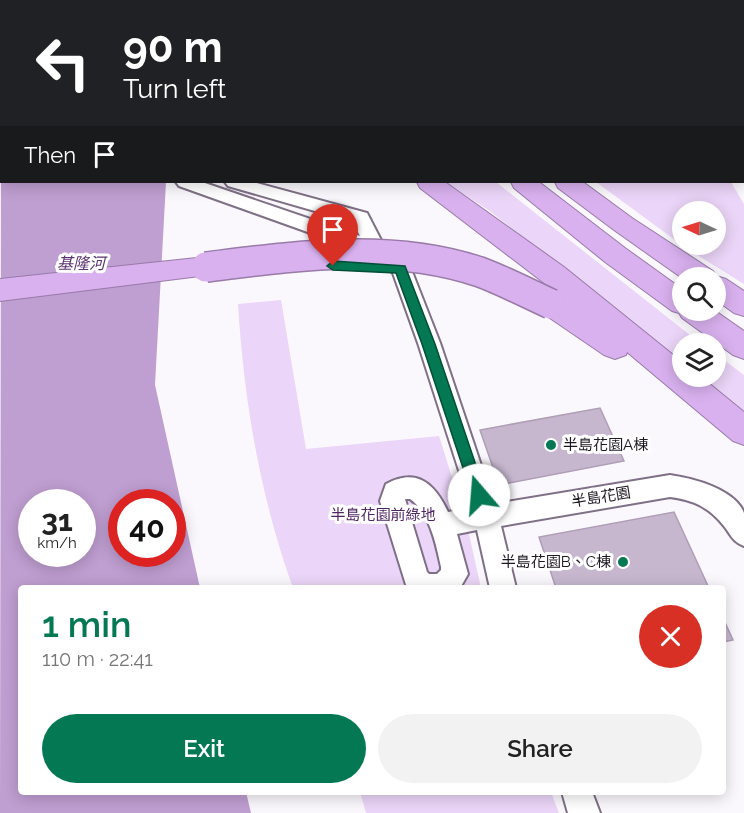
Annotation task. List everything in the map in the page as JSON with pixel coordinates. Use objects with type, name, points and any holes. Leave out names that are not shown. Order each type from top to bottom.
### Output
[{"type":"highway","points":[[430,183],[554,274],[744,431]]},
{"type":"highway","points":[[524,183],[615,255],[672,295]]},
{"type":"highway","points":[[568,183],[622,224],[686,267]]},
{"type":"highway","points":[[0,290],[269,260],[347,254],[418,258],[478,272],[551,304],[615,347],[696,411],[744,437]]},
{"type":"highway","points":[[708,321],[744,347]]},
{"type":"street","points":[[188,183],[376,249],[401,269],[429,344],[486,516],[502,585]]},
{"type":"street","points":[[238,183],[360,218],[376,249]]},
{"type":"street","points":[[333,266],[401,269]]},
{"type":"street","name":"半島花園","points":[[440,525],[670,486],[693,489],[716,499],[744,534]]},
{"type":"street","points":[[578,795],[585,813]]},
{"type":"green space","points":[[448,183],[497,183],[687,333],[672,333],[672,354],[491,212]]},
{"type":"green space","points":[[597,183],[732,183],[744,204],[744,284],[726,273],[726,267],[717,267],[697,255],[726,255],[726,201],[672,201],[672,238]]},
{"type":"green space","name":"半島花園前綠地","points":[[281,300],[306,449],[439,436],[467,525],[480,585],[292,585],[271,518],[255,448],[244,376],[238,304]]},
{"type":"green space","points":[[726,362],[744,375],[744,412],[713,387],[726,387]]},
{"type":"green space","points":[[361,795],[552,795],[559,813],[366,813]]},
{"type":"water","name":"基隆河","points":[[1,183],[166,183],[155,385],[178,489],[108,489],[108,567],[186,567],[186,525],[199,585],[18,585],[18,795],[247,795],[251,813],[0,813]]},
{"type":"building","name":"半島花園A棟","points":[[600,408],[624,461],[499,485],[480,430]]},
{"type":"building","name":"半島花園B、C棟","points":[[674,512],[708,585],[555,585],[539,537]]},
{"type":"building","points":[[726,625],[733,640],[726,641]]},
{"type":"place","name":"半島花園A棟","points":[[551,445]]},
{"type":"place","name":"半島花園B、C棟","points":[[623,562]]},
{"type":"route","points":[[333,266],[401,269],[429,344],[479,495]]}]
